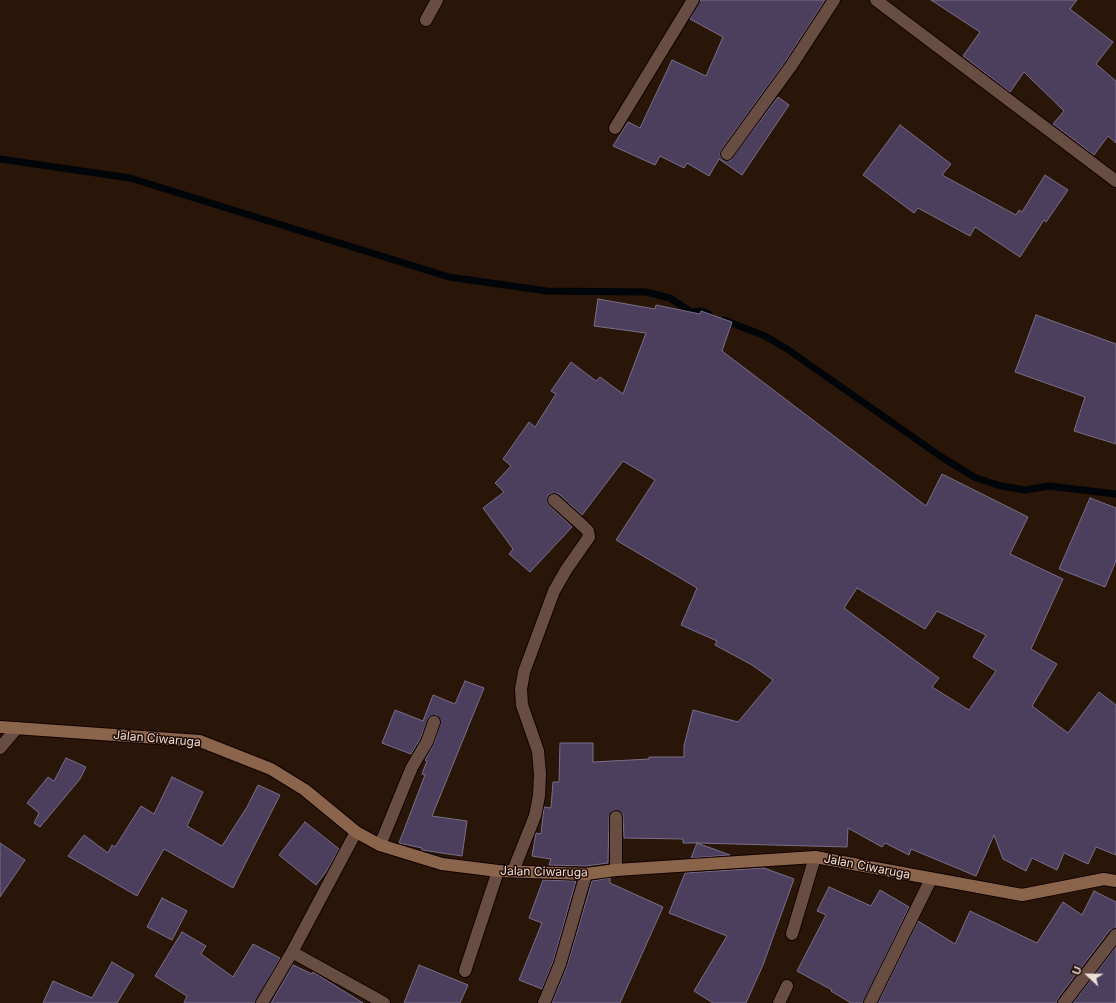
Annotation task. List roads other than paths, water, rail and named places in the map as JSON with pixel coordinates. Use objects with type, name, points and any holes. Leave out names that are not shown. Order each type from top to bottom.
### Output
[{"type":"street","points":[[426,20],[437,0]]},
{"type":"street","points":[[615,128],[693,0]]},
{"type":"street","points":[[727,154],[791,66],[834,0]]},
{"type":"street","points":[[876,0],[1116,181]]},
{"type":"street","points":[[514,871],[535,816],[540,782],[538,751],[522,705],[521,689],[524,672],[554,591],[566,570],[589,537],[588,531],[584,526],[554,500]]},
{"type":"street","points":[[380,845],[412,767],[426,742],[434,722]]},
{"type":"street","name":"Jalan Ciwaruga","points":[[0,727],[200,741],[271,769],[305,790],[356,832],[380,845],[442,864],[498,871],[586,874],[616,870],[815,857],[1022,895],[1104,879],[1116,881]]},
{"type":"street","points":[[0,748],[17,728]]},
{"type":"street","points":[[616,817],[616,870]]},
{"type":"street","points":[[262,1003],[292,952],[356,832]]},
{"type":"street","points":[[792,934],[815,857]]},
{"type":"street","points":[[465,971],[498,871]]},
{"type":"street","points":[[544,1003],[560,964],[586,874]]},
{"type":"street","points":[[870,1003],[930,879]]},
{"type":"street","points":[[1064,1003],[1116,935]]},
{"type":"street","points":[[292,952],[384,1003]]},
{"type":"street","points":[[779,1003],[787,986]]},
{"type":"waterway","points":[[0,159],[130,178],[449,277],[547,291],[646,292],[670,298],[691,312],[701,311],[709,314]]},
{"type":"waterway","points":[[724,320],[765,336],[787,349],[943,458],[976,478],[1001,486],[1025,490],[1049,486],[1116,494]]}]
